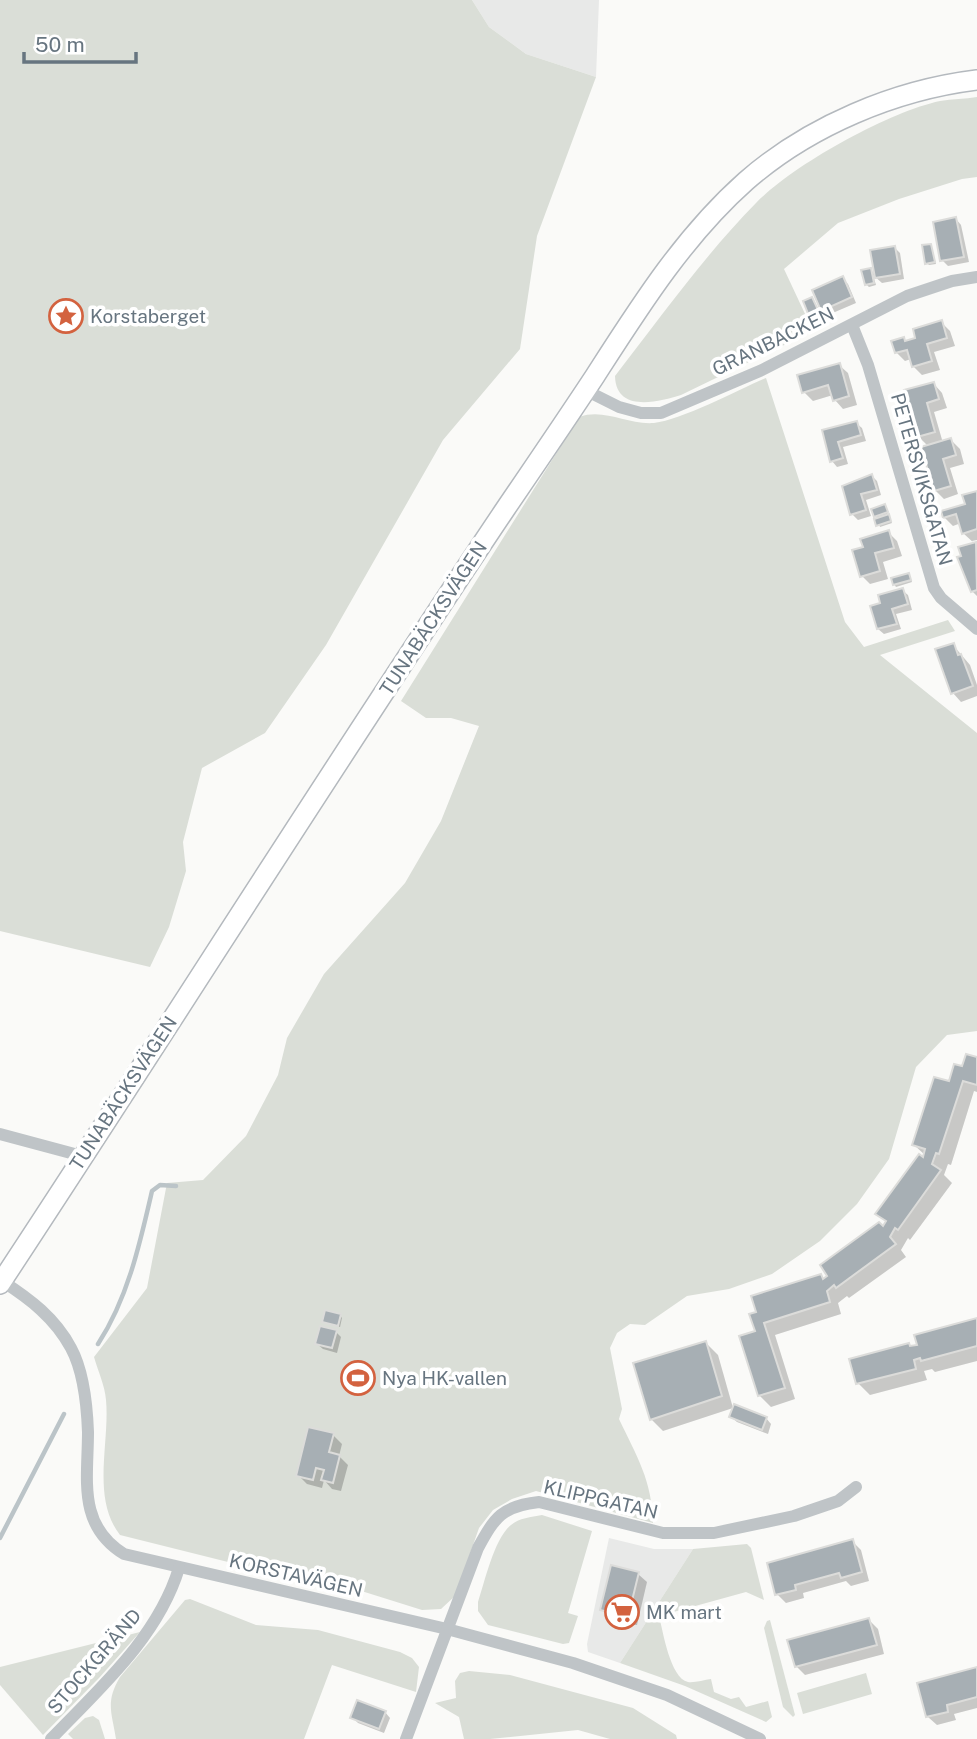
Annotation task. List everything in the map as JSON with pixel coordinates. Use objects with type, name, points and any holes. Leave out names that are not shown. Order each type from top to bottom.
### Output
[{"type":"street","name":"TUNABÄCKSVÄGEN","points":[[1,1282],[424,630],[656,284],[695,231],[747,181],[785,151],[832,125],[886,102],[939,85],[977,80]]},
{"type":"street","name":"GRANBACKEN","points":[[585,390],[619,407],[641,413],[662,413],[762,370],[907,296],[977,276]]},
{"type":"street","name":"PETERSVIKSGATAN","points":[[852,325],[868,365],[934,588],[941,598],[977,629]]},
{"type":"street","points":[[0,1134],[82,1156]]},
{"type":"street","name":"KORSTAVÄGEN","points":[[1,1282],[27,1298],[58,1327],[72,1349],[80,1371],[86,1408],[89,1505],[101,1535],[124,1554],[447,1629],[619,1677],[667,1695],[760,1739]]},
{"type":"street","name":"KLIPPGATAN","points":[[406,1739],[478,1548],[495,1519],[506,1510],[539,1502],[663,1533],[713,1533],[794,1516],[838,1501],[856,1487]]},
{"type":"street","name":"STOCKGRÄND","points":[[51,1739],[146,1634],[170,1596],[178,1568]]},
{"type":"shaded area","points":[[0,0],[472,0],[489,27],[526,54],[596,77],[537,236],[520,349],[443,440],[326,645],[265,733],[202,768],[183,842],[186,871],[169,927],[150,967],[0,931]]},
{"type":"shaded area","points":[[472,0],[599,0],[596,77],[526,54],[489,27]]},
{"type":"shaded area","points":[[977,97],[977,177],[962,179],[899,199],[838,223],[784,269],[813,331],[681,395],[650,402],[630,400],[622,396],[615,376],[718,244],[772,188],[842,142],[895,116],[940,101]]},
{"type":"shaded area","points":[[766,378],[845,622],[864,647],[948,620],[955,631],[880,655],[977,733],[977,1031],[947,1035],[916,1067],[889,1159],[857,1204],[820,1241],[772,1274],[729,1289],[687,1296],[645,1325],[630,1324],[617,1333],[610,1348],[622,1409],[619,1419],[647,1481],[653,1523],[536,1491],[512,1499],[493,1510],[479,1528],[455,1596],[441,1609],[422,1610],[304,1573],[272,1573],[120,1535],[106,1504],[106,1400],[94,1357],[147,1288],[167,1183],[203,1180],[246,1136],[278,1075],[287,1038],[324,974],[405,883],[441,821],[479,726],[451,718],[426,718],[401,701],[579,417],[598,414],[644,423],[666,421]]},
{"type":"shaded area","points":[[542,1515],[592,1531],[568,1613],[578,1616],[569,1643],[563,1644],[488,1625],[478,1611],[478,1602],[491,1561],[505,1531],[518,1521]]},
{"type":"shaded area","points":[[609,1538],[654,1549],[693,1549],[620,1663],[588,1652],[587,1644]]},
{"type":"shaded area","points":[[747,1544],[751,1548],[764,1600],[746,1592],[659,1616],[668,1653],[682,1679],[690,1682],[711,1679],[714,1692],[731,1699],[739,1697],[746,1707],[768,1701],[772,1717],[766,1722],[685,1686],[620,1663],[693,1549]]},
{"type":"shaded area","points":[[190,1599],[256,1625],[318,1630],[400,1652],[412,1658],[419,1667],[416,1692],[332,1665],[304,1739],[116,1739],[111,1708],[115,1686],[185,1600]]},
{"type":"shaded area","points":[[770,1620],[795,1715],[793,1717],[783,1707],[764,1628]]},
{"type":"shaded area","points":[[140,1632],[43,1735],[0,1685],[0,1667]]},
{"type":"shaded area","points":[[469,1671],[510,1675],[633,1708],[676,1735],[677,1739],[610,1739],[578,1730],[464,1739],[459,1717],[435,1703],[456,1698],[455,1681],[460,1673]]},
{"type":"shaded area","points":[[866,1673],[872,1694],[803,1714],[797,1693]]},
{"type":"shaded area","points":[[93,1716],[99,1720],[105,1739],[73,1739],[68,1734],[85,1718]]},
{"type":"building","points":[[956,217],[964,257],[940,261],[933,222]]},
{"type":"building","points":[[931,244],[935,262],[925,264],[922,245]]},
{"type":"building","points":[[895,246],[900,274],[875,278],[870,250]]},
{"type":"building","points":[[871,268],[874,283],[865,285],[861,270]]},
{"type":"building","points":[[843,276],[852,297],[821,311],[812,290]]},
{"type":"building","points":[[812,297],[819,312],[809,316],[803,301]]},
{"type":"building","points":[[942,320],[947,338],[927,344],[932,361],[912,367],[907,350],[895,353],[891,341],[904,337],[905,341],[915,338],[913,329]]},
{"type":"building","points":[[840,363],[849,396],[833,401],[828,385],[802,393],[797,375]]},
{"type":"building","points":[[934,382],[939,399],[927,403],[935,432],[917,437],[904,390]]},
{"type":"building","points":[[857,421],[861,435],[838,442],[843,458],[830,462],[822,430]]},
{"type":"building","points":[[951,438],[956,455],[943,459],[951,486],[934,491],[921,447]]},
{"type":"building","points":[[872,474],[877,490],[861,494],[866,510],[850,515],[842,486]]},
{"type":"building","points":[[977,491],[977,529],[962,534],[956,514],[943,518],[941,511],[965,504],[962,495]]},
{"type":"building","points":[[885,504],[888,512],[874,517],[871,509]]},
{"type":"building","points":[[889,514],[891,521],[876,526],[874,519]]},
{"type":"building","points":[[889,530],[894,548],[875,553],[880,571],[860,577],[852,550],[863,547],[860,539]]},
{"type":"building","points":[[976,542],[977,590],[971,592],[957,557],[961,556],[958,547]]},
{"type":"building","points":[[909,573],[911,580],[893,585],[891,578]]},
{"type":"building","points":[[903,588],[908,604],[892,609],[897,624],[877,629],[870,606],[880,603],[878,595]]},
{"type":"building","points":[[954,643],[973,686],[951,694],[935,649]]},
{"type":"building","points":[[966,1054],[977,1057],[977,1085],[963,1081],[939,1154],[936,1153],[932,1164],[941,1170],[898,1230],[895,1228],[890,1237],[896,1244],[836,1288],[834,1285],[827,1291],[830,1302],[764,1323],[785,1388],[758,1396],[739,1336],[755,1331],[749,1314],[756,1312],[751,1296],[821,1274],[823,1279],[827,1276],[820,1265],[879,1222],[883,1226],[886,1221],[875,1214],[919,1154],[923,1157],[925,1149],[912,1145],[934,1077],[949,1081],[954,1064],[962,1066]]},
{"type":"building","points":[[325,1310],[341,1314],[338,1326],[322,1322]]},
{"type":"building","points":[[977,1318],[977,1346],[921,1361],[920,1358],[914,1360],[916,1369],[856,1384],[849,1359],[909,1343],[910,1346],[917,1345],[914,1335]]},
{"type":"building","points":[[320,1326],[337,1330],[332,1348],[315,1344]]},
{"type":"building","points":[[706,1341],[722,1396],[650,1420],[633,1363]]},
{"type":"building","points":[[734,1404],[767,1417],[762,1430],[729,1417]]},
{"type":"building","points":[[308,1427],[334,1433],[329,1452],[340,1455],[333,1483],[321,1480],[324,1470],[316,1468],[313,1480],[296,1476]]},
{"type":"building","points":[[853,1539],[862,1572],[841,1578],[839,1573],[795,1585],[796,1590],[775,1595],[767,1563]]},
{"type":"building","points":[[611,1565],[639,1572],[628,1617],[600,1610]]},
{"type":"building","points":[[617,1614],[628,1617],[626,1625],[615,1622]]},
{"type":"building","points":[[869,1618],[877,1645],[795,1667],[787,1640]]},
{"type":"building","points":[[977,1667],[977,1697],[947,1705],[948,1712],[926,1717],[917,1683]]},
{"type":"building","points":[[357,1700],[386,1711],[379,1729],[350,1718]]},
{"type":"waterway","points":[[98,1344],[125,1289],[138,1250],[152,1191],[160,1185],[176,1186]]},
{"type":"waterway","points":[[0,1538],[64,1414]]},
{"type":"place","name":"Korstaberget","points":[[66,316]]},
{"type":"place","name":"Nya HK-vallen","points":[[358,1378]]},
{"type":"place","name":"MK mart","points":[[622,1612]]}]
